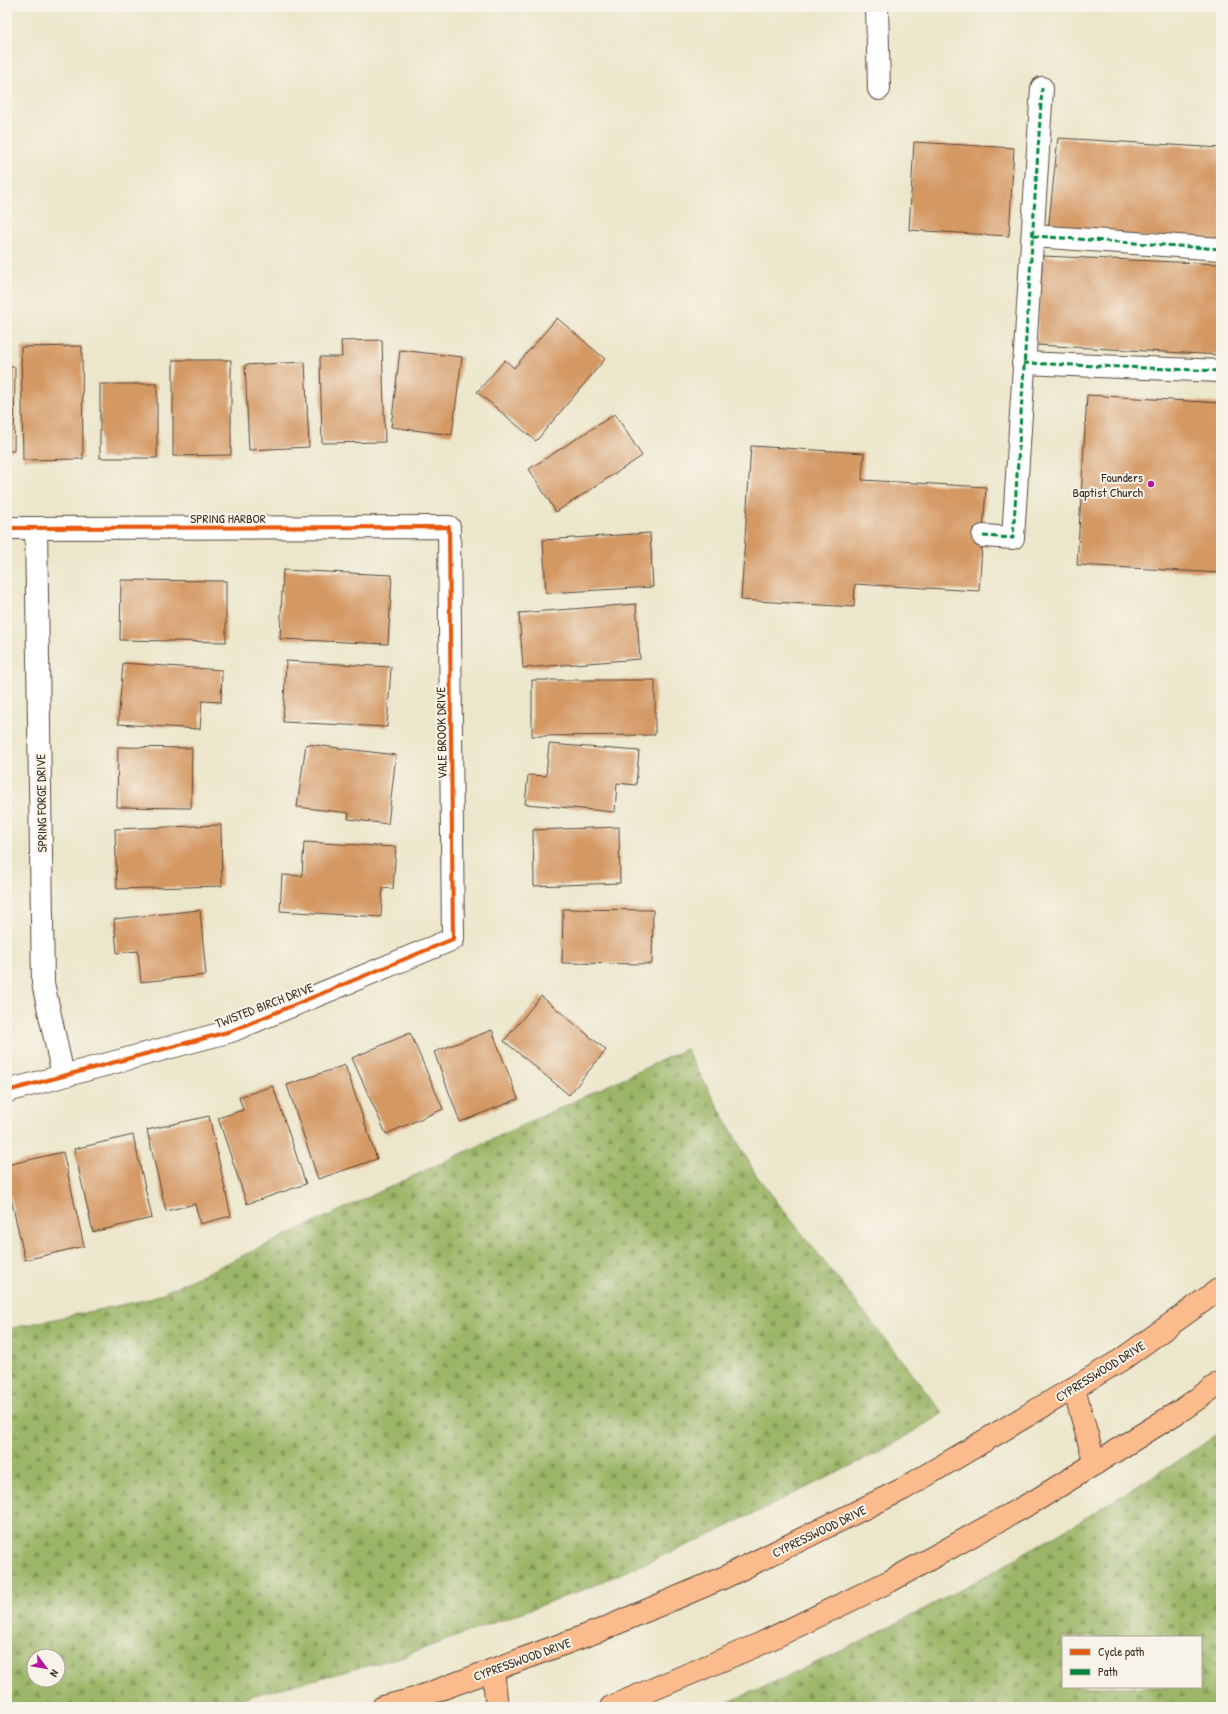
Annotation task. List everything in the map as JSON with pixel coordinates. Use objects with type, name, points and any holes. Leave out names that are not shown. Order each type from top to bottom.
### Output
[{"type":"main road","name":"CYPRESSWOOD DRIVE","points":[[383,1707],[411,1700],[601,1630],[725,1577],[904,1489],[1121,1360],[1221,1288]]},
{"type":"main road","points":[[611,1707],[760,1644],[890,1581],[1038,1499],[1183,1409],[1221,1382]]},
{"type":"main road","points":[[1074,1388],[1094,1464]]},
{"type":"main road","points":[[494,1670],[497,1707]]},
{"type":"street","points":[[877,7],[879,89]]},
{"type":"street","points":[[983,536],[1013,538],[1023,363],[1033,236],[1042,88]]},
{"type":"street","points":[[1033,236],[1221,250]]},
{"type":"street","points":[[1023,363],[1221,371]]},
{"type":"street","name":"SPRING HARBOR","points":[[7,528],[449,527]]},
{"type":"street","name":"VALE BROOK DRIVE","points":[[449,527],[453,938]]},
{"type":"street","name":"SPRING FORGE DRIVE","points":[[36,528],[43,983],[63,1075]]},
{"type":"street","name":"TWISTED BIRCH DRIVE","points":[[7,1092],[63,1075],[231,1031],[453,938]]},
{"type":"green space","points":[[686,1049],[756,1175],[943,1413],[883,1450],[706,1537],[585,1589],[398,1658],[207,1707],[7,1707],[7,1329],[150,1299]]},
{"type":"green space","points":[[1221,1432],[1221,1707],[717,1707],[820,1661],[921,1611],[1019,1557],[1169,1466]]},
{"type":"building","points":[[1058,138],[1221,148],[1221,242],[1048,231]]},
{"type":"building","points":[[914,142],[1014,148],[1009,236],[909,230]]},
{"type":"building","points":[[1043,256],[1221,264],[1221,355],[1036,345]]},
{"type":"building","points":[[557,318],[605,359],[536,441],[477,392],[505,360],[514,368]]},
{"type":"building","points":[[382,340],[385,442],[322,443],[320,357],[342,357],[341,341]]},
{"type":"building","points":[[82,346],[83,459],[23,460],[21,347]]},
{"type":"building","points":[[400,350],[462,357],[452,435],[391,427]]},
{"type":"building","points":[[173,360],[231,360],[231,455],[173,456]]},
{"type":"building","points":[[305,362],[309,447],[249,450],[245,365]]},
{"type":"building","points":[[7,367],[15,367],[14,451],[7,451]]},
{"type":"building","points":[[100,384],[157,384],[157,458],[100,458]]},
{"type":"building","name":"Founders Baptist Church","points":[[1087,395],[1221,403],[1221,573],[1077,565]]},
{"type":"building","points":[[615,414],[642,456],[556,512],[529,469]]},
{"type":"building","points":[[751,446],[864,453],[862,480],[986,487],[979,591],[855,584],[854,607],[741,600]]},
{"type":"building","points":[[650,533],[653,587],[546,593],[543,540]]},
{"type":"building","points":[[283,570],[392,575],[388,644],[280,639]]},
{"type":"building","points":[[121,580],[226,581],[226,642],[120,640]]},
{"type":"building","points":[[636,604],[640,659],[523,668],[519,613]]},
{"type":"building","points":[[286,661],[391,667],[387,727],[283,722]]},
{"type":"building","points":[[123,663],[222,670],[221,702],[202,701],[200,729],[118,724]]},
{"type":"building","points":[[532,680],[655,680],[655,735],[532,736]]},
{"type":"building","points":[[306,744],[396,755],[388,824],[348,819],[349,813],[297,807]]},
{"type":"building","points":[[549,744],[639,751],[636,785],[617,783],[615,812],[525,804],[528,775],[546,776]]},
{"type":"building","points":[[118,747],[192,748],[191,808],[117,807]]},
{"type":"building","points":[[221,825],[222,886],[117,889],[115,829]]},
{"type":"building","points":[[619,827],[620,883],[534,886],[533,830]]},
{"type":"building","points":[[304,842],[396,847],[393,889],[383,888],[381,917],[280,911],[282,875],[302,876]]},
{"type":"building","points":[[563,909],[653,910],[652,964],[562,963]]},
{"type":"building","points":[[200,910],[206,975],[141,982],[138,951],[117,953],[114,919]]},
{"type":"building","points":[[541,996],[606,1050],[569,1095],[504,1041]]},
{"type":"building","points":[[492,1030],[518,1099],[460,1122],[434,1052]]},
{"type":"building","points":[[410,1033],[443,1109],[386,1134],[352,1058]]},
{"type":"building","points":[[345,1065],[377,1159],[318,1179],[287,1085]]},
{"type":"building","points":[[273,1086],[306,1184],[247,1204],[218,1118],[243,1110],[239,1097]]},
{"type":"building","points":[[209,1116],[231,1216],[200,1224],[195,1204],[166,1211],[147,1130]]},
{"type":"building","points":[[133,1135],[152,1218],[93,1232],[74,1149]]},
{"type":"building","points":[[63,1152],[84,1246],[25,1260],[7,1181],[7,1165]]},
{"type":"marked path","points":[[983,536],[1013,538],[1042,88]]},
{"type":"marked path","points":[[1033,236],[1221,249]]},
{"type":"marked path","points":[[1023,363],[1221,371]]},
{"type":"cycle path","points":[[7,528],[449,527],[453,939],[231,1031],[7,1091]]},
{"type":"place","name":"Founders Baptist Church","points":[[1151,484]]}]
